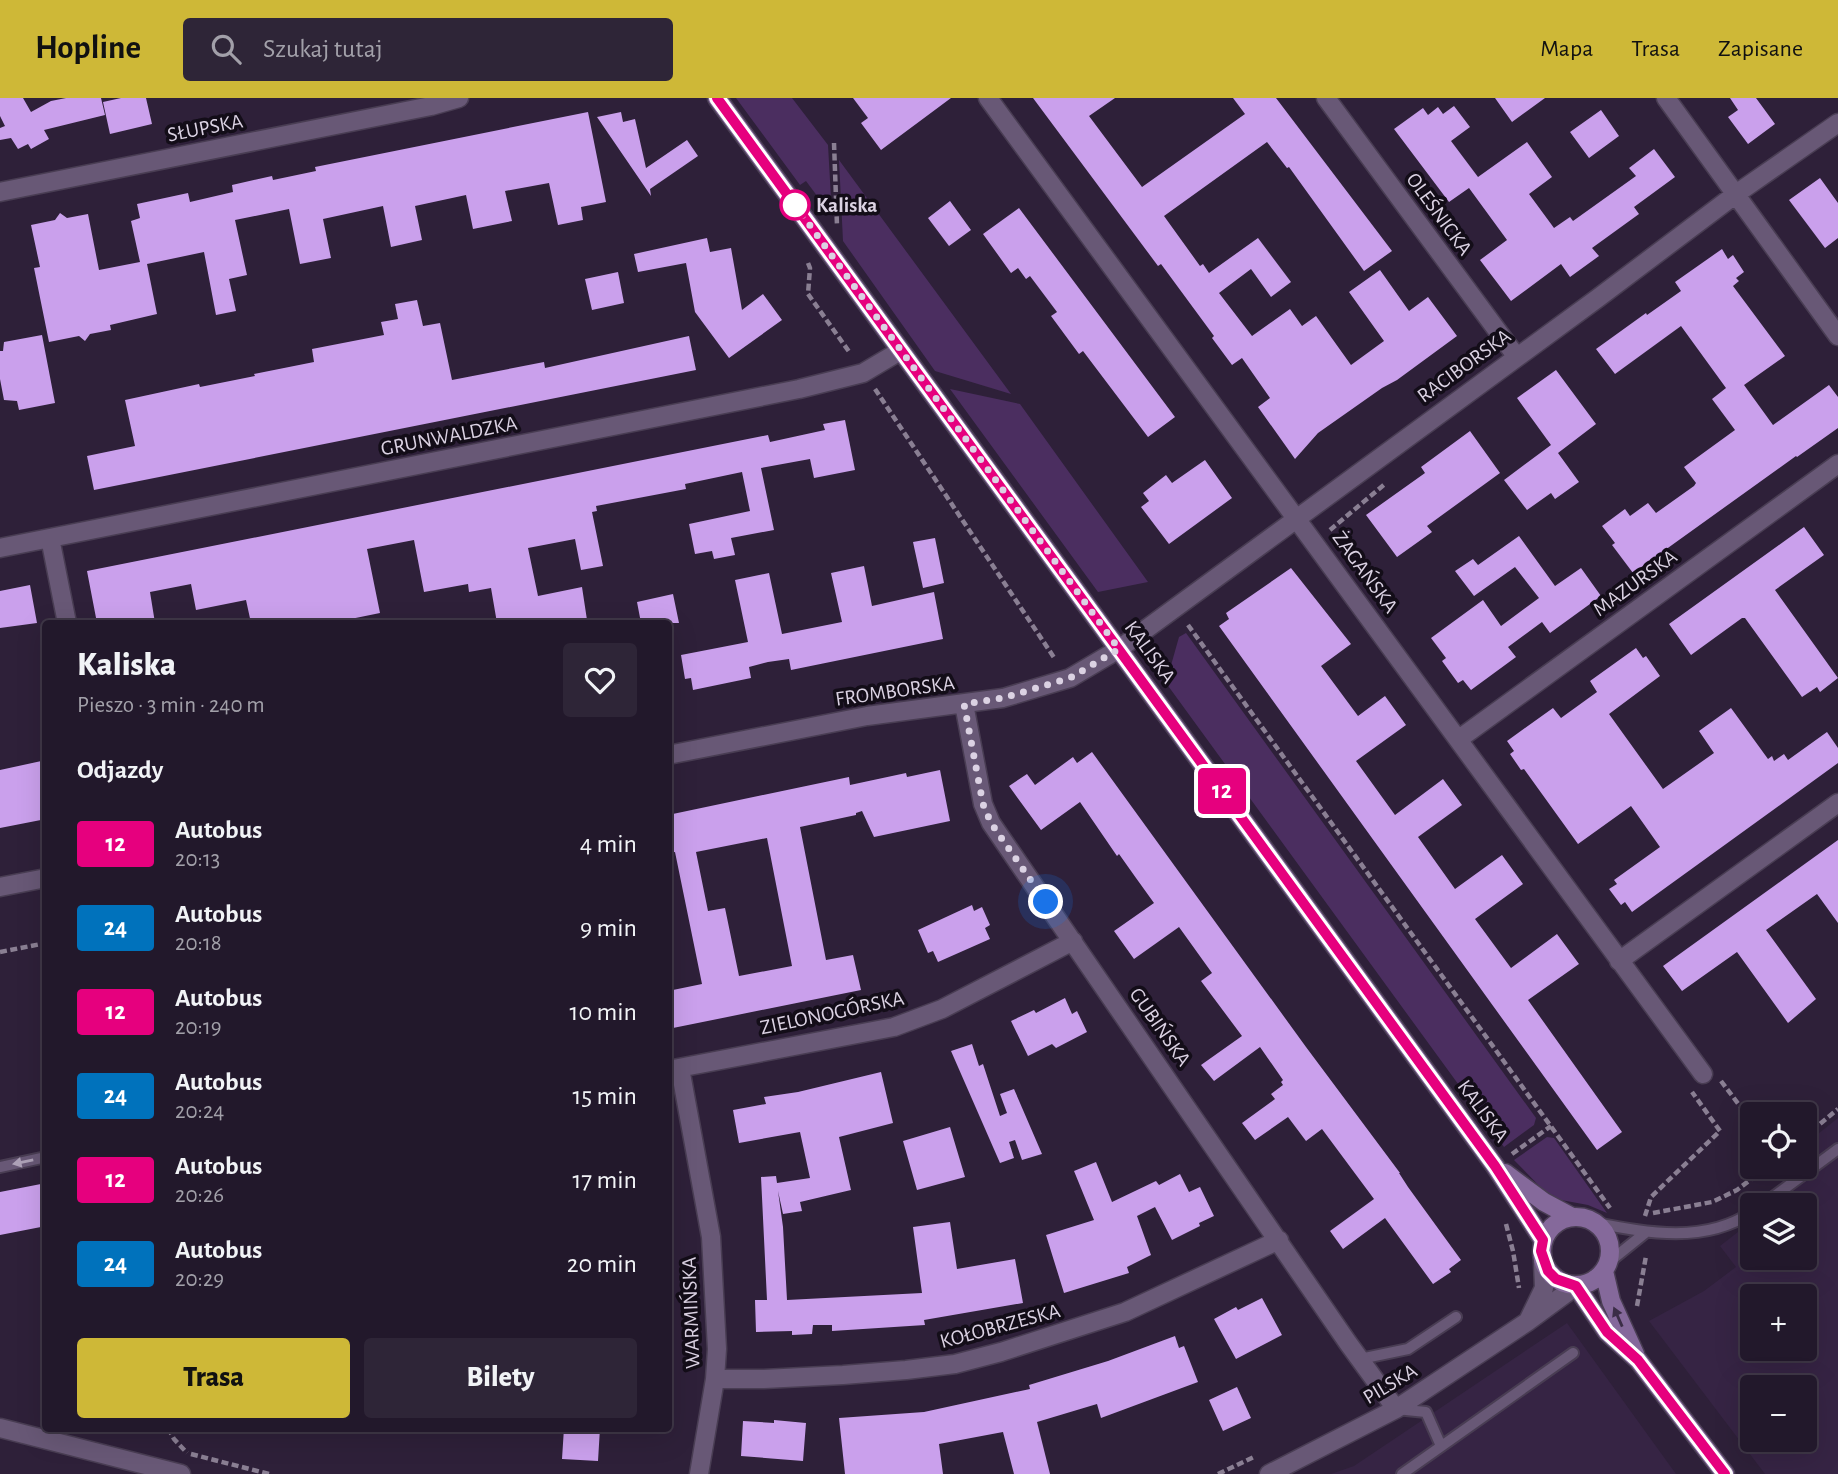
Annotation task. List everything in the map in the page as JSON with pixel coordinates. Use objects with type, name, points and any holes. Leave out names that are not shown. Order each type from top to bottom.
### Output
[{"type":"street","name":"SŁUPSKA","points":[[0,192],[428,102],[459,98]]},
{"type":"street","name":"KALISKA","points":[[717,98],[1495,1166],[1543,1240]]},
{"type":"street","name":"ŻAGAŃSKA","points":[[988,98],[1703,1074]]},
{"type":"street","name":"OLEŚNICKA","points":[[1326,98],[1516,356]]},
{"type":"street","points":[[1666,98],[1838,336]]},
{"type":"street","name":"RACIBORSKA","points":[[1119,649],[1736,194],[1838,123]]},
{"type":"street","name":"GRUNWALDZKA","points":[[0,548],[799,389],[863,373],[900,351]]},
{"type":"street","name":"MAZURSKA","points":[[1459,739],[1838,464]]},
{"type":"street","points":[[50,538],[66,620]]},
{"type":"street","name":"FROMBORSKA","points":[[672,754],[867,716],[1003,698],[1070,678],[1119,649]]},
{"type":"street","name":"GUBIŃSKA","points":[[964,704],[983,804],[991,823],[1396,1409]]},
{"type":"street","points":[[1619,961],[1838,803]]},
{"type":"street","points":[[0,887],[42,879]]},
{"type":"street","name":"ZIELONOGÓRSKA","points":[[674,1069],[894,1027],[942,1009],[1073,942]]},
{"type":"street","name":"WARMIŃSKA","points":[[674,1069],[711,1237],[717,1349],[715,1378],[699,1474]]},
{"type":"street","name":"KALISKA","points":[[1495,1166],[1544,1202],[1572,1217]]},
{"type":"street","points":[[1576,1286],[1596,1279],[1606,1266],[1611,1251],[1609,1240],[1596,1223],[1587,1218],[1572,1217],[1556,1223],[1548,1231],[1541,1251],[1543,1262],[1556,1279],[1576,1286],[1607,1332],[1638,1360],[1726,1474]]},
{"type":"street","name":"KOŁOBRZESKA","points":[[715,1378],[764,1379],[842,1375],[955,1364],[1002,1352],[1125,1312],[1279,1240]]},
{"type":"street","name":"PILSKA","points":[[1527,1322],[1544,1288],[1543,1262]]},
{"type":"street","points":[[1606,1266],[1611,1301],[1638,1360]]},
{"type":"street","name":"PILSKA","points":[[1269,1474],[1396,1409],[1576,1286]]},
{"type":"street","points":[[0,1428],[181,1474]]},
{"type":"lane","points":[[1778,1193],[1838,1149]]},
{"type":"lane","points":[[0,1167],[42,1158]]},
{"type":"lane","points":[[1596,1223],[1645,1233],[1697,1234],[1740,1220]]},
{"type":"lane","points":[[1606,1266],[1645,1233]]},
{"type":"lane","points":[[1360,1359],[1408,1349],[1456,1317]]},
{"type":"lane","points":[[1402,1474],[1573,1353]]},
{"type":"lane","points":[[1396,1409],[1426,1412],[1441,1446]]},
{"type":"path","points":[[834,143],[838,234]]},
{"type":"path","points":[[805,257],[810,268],[808,295],[850,353]]},
{"type":"path","points":[[874,388],[1055,659]]},
{"type":"path","points":[[1175,607],[1615,1215]]},
{"type":"path","points":[[0,952],[42,944]]},
{"type":"path","points":[[1703,1074],[1712,1068],[1740,1106]]},
{"type":"path","points":[[1637,1308],[1646,1256],[1645,1214],[1651,1197],[1720,1131],[1688,1088]]},
{"type":"path","points":[[1817,1126],[1838,1109]]},
{"type":"path","points":[[1635,1214],[1712,1202],[1751,1179]]},
{"type":"path","points":[[170,1432],[188,1453]]},
{"type":"shaded area","points":[[736,98],[792,98],[828,145],[832,216],[806,181],[800,185]]},
{"type":"shaded area","points":[[839,160],[1011,394],[935,371],[843,241]]},
{"type":"shaded area","points":[[950,389],[1020,404],[1148,582],[1098,592]]},
{"type":"shaded area","points":[[1186,633],[1536,1118],[1534,1125],[1504,1147],[1166,683],[1179,637]]},
{"type":"shaded area","points":[[1838,1118],[1838,1474],[1765,1474],[1748,1452],[1817,1452],[1817,1375],[1740,1375],[1740,1441],[1649,1321],[1704,1291],[1736,1267],[1720,1246],[1740,1230],[1740,1270],[1817,1270],[1817,1193],[1789,1193],[1807,1179],[1817,1179],[1817,1135]]},
{"type":"shaded area","points":[[1547,1137],[1554,1138],[1607,1213],[1547,1194],[1514,1160]]},
{"type":"shaded area","points":[[1567,1323],[1676,1474],[1331,1474],[1354,1466]]},
{"type":"building","points":[[0,98],[23,98],[31,112],[51,101],[66,98],[101,98],[105,115],[44,130],[49,139],[31,149],[28,144],[18,149],[11,138],[0,140],[0,128],[5,126],[0,116]]},
{"type":"building","points":[[121,98],[146,98],[152,124],[110,134],[103,102]]},
{"type":"building","points":[[853,98],[951,98],[881,150],[861,123],[868,118]]},
{"type":"building","points":[[1033,98],[1115,98],[1089,116],[1142,187],[1245,114],[1233,98],[1276,98],[1392,251],[1364,271],[1289,167],[1287,168],[1267,142],[1164,216],[1200,266],[1203,264],[1209,273],[1258,238],[1291,282],[1271,297],[1251,269],[1219,293],[1252,336],[1290,309],[1302,326],[1316,316],[1351,365],[1384,341],[1349,292],[1380,270],[1409,311],[1428,297],[1457,336],[1318,433],[1295,459],[1258,407],[1270,398],[1242,358],[1232,365],[1161,264],[1158,266]]},
{"type":"building","points":[[1495,98],[1545,98],[1512,122]]},
{"type":"building","points":[[1730,98],[1756,98],[1775,124],[1748,144],[1728,117],[1738,110]]},
{"type":"building","points":[[1454,106],[1470,127],[1451,141],[1478,177],[1527,142],[1552,177],[1529,194],[1554,228],[1570,217],[1573,221],[1636,176],[1629,168],[1654,149],[1675,177],[1634,207],[1639,214],[1592,248],[1599,256],[1570,277],[1561,264],[1511,301],[1480,260],[1507,240],[1469,188],[1449,202],[1394,129],[1423,108],[1428,115],[1438,107],[1443,114]]},
{"type":"building","points":[[1601,110],[1619,136],[1589,158],[1570,132]]},
{"type":"building","points":[[588,112],[606,202],[581,207],[583,220],[558,225],[549,183],[505,191],[512,221],[473,229],[466,195],[415,206],[422,240],[391,247],[383,206],[323,219],[331,258],[300,264],[289,209],[235,220],[247,275],[229,279],[236,311],[216,315],[204,252],[147,264],[157,314],[110,325],[111,330],[90,334],[85,341],[79,336],[49,342],[34,268],[40,267],[31,225],[55,220],[60,213],[67,218],[88,214],[99,270],[140,262],[131,221],[140,218],[137,204],[188,193],[190,202],[233,192],[232,185],[272,176],[273,180],[316,171],[315,167]]},
{"type":"building","points":[[621,112],[623,122],[635,119],[646,168],[687,140],[698,156],[650,189],[651,196],[597,117]]},
{"type":"building","points":[[1820,178],[1838,203],[1838,238],[1825,248],[1789,200]]},
{"type":"building","points":[[950,201],[971,230],[949,246],[928,218]]},
{"type":"building","points":[[1019,208],[1175,417],[1148,437],[1083,351],[1079,354],[1051,316],[1057,312],[1030,276],[1026,279],[1018,268],[1011,273],[983,234]]},
{"type":"building","points":[[707,238],[710,252],[731,248],[742,310],[763,294],[782,320],[729,358],[695,312],[686,263],[638,272],[634,254]]},
{"type":"building","points":[[1722,249],[1728,259],[1733,255],[1744,272],[1736,278],[1739,281],[1733,286],[1785,356],[1744,385],[1773,425],[1829,385],[1838,397],[1838,428],[1633,573],[1612,545],[1615,543],[1602,526],[1625,509],[1630,516],[1648,503],[1656,513],[1694,486],[1696,483],[1684,467],[1735,430],[1712,399],[1726,388],[1681,326],[1615,374],[1596,349],[1681,291],[1675,282]]},
{"type":"building","points":[[618,272],[624,303],[592,310],[585,279]]},
{"type":"building","points":[[417,300],[423,326],[440,323],[452,380],[544,362],[545,368],[689,336],[696,370],[94,490],[87,456],[135,446],[125,400],[314,362],[312,349],[384,335],[381,322],[398,319],[395,304]]},
{"type":"building","points":[[42,335],[55,403],[19,410],[17,401],[4,400],[0,379],[0,351],[3,351],[4,342]]},
{"type":"building","points":[[1556,370],[1596,424],[1558,453],[1579,482],[1555,499],[1551,493],[1527,510],[1504,480],[1551,445],[1517,398]]},
{"type":"building","points":[[845,420],[855,470],[814,478],[810,459],[761,468],[774,530],[731,538],[735,555],[714,559],[712,551],[695,554],[689,524],[750,511],[742,472],[685,484],[686,489],[596,506],[597,511],[592,512],[603,566],[581,570],[575,539],[528,548],[538,596],[582,587],[587,620],[496,620],[491,588],[469,592],[468,584],[424,592],[414,540],[367,549],[380,613],[346,620],[250,620],[246,600],[196,610],[191,584],[150,592],[155,620],[96,620],[87,571],[768,435],[770,442],[825,430],[823,424]]},
{"type":"building","points":[[1470,431],[1500,473],[1427,526],[1432,532],[1397,557],[1366,515],[1425,473],[1421,467]]},
{"type":"building","points":[[1205,460],[1232,498],[1169,544],[1141,507],[1149,501],[1143,493],[1166,475],[1172,483]]},
{"type":"building","points":[[1804,527],[1824,555],[1775,590],[1838,678],[1820,692],[1817,687],[1802,697],[1745,618],[1691,655],[1669,624]]},
{"type":"building","points":[[1519,536],[1555,586],[1581,568],[1601,596],[1550,633],[1542,622],[1508,647],[1516,657],[1471,690],[1463,680],[1458,683],[1442,661],[1446,658],[1431,638],[1483,600],[1501,626],[1539,598],[1515,567],[1474,596],[1455,571],[1473,559],[1478,565]]},
{"type":"building","points":[[935,538],[944,583],[923,588],[913,542]]},
{"type":"building","points":[[864,566],[872,606],[934,592],[943,639],[791,670],[789,659],[768,662],[749,667],[751,678],[693,690],[691,678],[685,679],[681,655],[748,642],[735,580],[769,573],[782,634],[842,622],[831,573]]},
{"type":"building","points":[[1291,568],[1351,644],[1321,666],[1358,716],[1385,696],[1406,725],[1356,761],[1395,815],[1443,779],[1462,805],[1418,837],[1455,889],[1502,855],[1523,884],[1475,919],[1511,968],[1557,934],[1579,964],[1528,1000],[1622,1132],[1597,1150],[1219,626],[1229,619],[1226,613]]},
{"type":"building","points":[[30,585],[37,623],[0,628],[0,591]]},
{"type":"building","points":[[673,594],[679,623],[672,623],[672,620],[640,620],[637,602]]},
{"type":"building","points":[[1636,648],[1643,658],[1646,656],[1660,676],[1609,714],[1663,789],[1714,753],[1699,731],[1731,708],[1768,759],[1772,756],[1774,761],[1784,754],[1788,760],[1827,732],[1838,748],[1838,763],[1632,912],[1625,902],[1621,905],[1609,889],[1617,884],[1614,880],[1660,847],[1631,806],[1578,844],[1524,769],[1521,770],[1510,754],[1514,751],[1507,741],[1553,708],[1561,718],[1597,692],[1590,681]]},
{"type":"building","points":[[1092,752],[1461,1260],[1449,1269],[1451,1272],[1433,1284],[1385,1218],[1343,1249],[1330,1231],[1374,1199],[1322,1129],[1306,1141],[1288,1117],[1255,1140],[1242,1123],[1275,1099],[1271,1094],[1283,1085],[1283,1080],[1260,1047],[1214,1081],[1201,1065],[1242,1036],[1201,981],[1212,973],[1179,927],[1134,959],[1114,931],[1154,903],[1119,854],[1117,856],[1080,802],[1041,830],[1009,786],[1027,774],[1035,785],[1073,757],[1077,763]]},
{"type":"building","points":[[42,761],[42,820],[0,828],[0,770]]},
{"type":"building","points":[[940,770],[950,821],[874,837],[862,811],[856,815],[800,827],[826,960],[853,955],[861,990],[672,1028],[672,990],[702,984],[675,852],[672,852],[672,814],[849,777],[850,785],[906,773],[907,777]],"holes":[[[767,838],[792,966],[739,976],[725,908],[708,911],[696,852]]]},
{"type":"building","points":[[1838,840],[1838,923],[1817,894],[1766,930],[1816,999],[1788,1023],[1737,952],[1682,991],[1663,966]]},
{"type":"building","points":[[972,905],[974,911],[982,907],[990,925],[985,928],[990,939],[938,962],[933,951],[928,953],[918,930]]},
{"type":"building","points":[[1065,998],[1072,1014],[1077,1011],[1087,1032],[1056,1048],[1052,1044],[1028,1056],[1011,1021],[1034,1010],[1036,1013]]},
{"type":"building","points":[[972,1044],[979,1066],[983,1064],[1000,1116],[1007,1113],[1000,1094],[1014,1089],[1042,1154],[1022,1160],[1015,1140],[1009,1142],[1014,1158],[1000,1163],[951,1051]]},
{"type":"building","points":[[881,1072],[893,1123],[839,1137],[851,1190],[800,1202],[802,1211],[783,1214],[778,1191],[787,1300],[922,1293],[913,1227],[950,1222],[957,1269],[1015,1259],[1023,1303],[924,1320],[925,1325],[832,1331],[832,1325],[813,1325],[812,1334],[792,1335],[792,1331],[756,1332],[755,1300],[767,1300],[761,1177],[776,1176],[777,1183],[810,1178],[800,1132],[739,1143],[733,1110],[766,1104],[764,1097],[798,1092]]},
{"type":"building","points":[[950,1127],[965,1177],[917,1190],[903,1141]]},
{"type":"building","points":[[1096,1162],[1112,1202],[1156,1181],[1159,1185],[1180,1174],[1189,1192],[1200,1187],[1214,1216],[1172,1240],[1155,1207],[1137,1216],[1151,1255],[1127,1267],[1129,1273],[1064,1293],[1046,1235],[1094,1220],[1074,1171]]},
{"type":"building","points":[[42,1184],[42,1227],[0,1235],[0,1192]]},
{"type":"building","points":[[1262,1298],[1282,1335],[1236,1359],[1214,1319],[1236,1307],[1238,1310]]},
{"type":"building","points":[[1175,1336],[1179,1348],[1184,1346],[1198,1382],[1101,1418],[1097,1404],[1037,1422],[1050,1474],[1014,1474],[1003,1432],[939,1444],[943,1474],[845,1474],[839,1418],[924,1412],[1030,1389],[1029,1385],[1108,1361]]},
{"type":"building","points":[[1237,1387],[1251,1418],[1223,1431],[1209,1400]]},
{"type":"building","points":[[774,1420],[806,1423],[803,1461],[741,1456],[743,1421],[774,1423]]},
{"type":"building","points":[[564,1432],[600,1432],[598,1461],[562,1459]]},
{"type":"bus line","name":"12","points":[[717,98],[1495,1166],[1543,1240],[1541,1251],[1548,1271],[1565,1284],[1576,1286],[1607,1332],[1638,1360],[1725,1474]]},
{"type":"place","name":"Kaliska","points":[[795,205]]},
{"type":"route","points":[[795,205],[1119,649],[1070,678],[1003,698],[964,704],[983,804],[991,823],[1046,902]]}]
